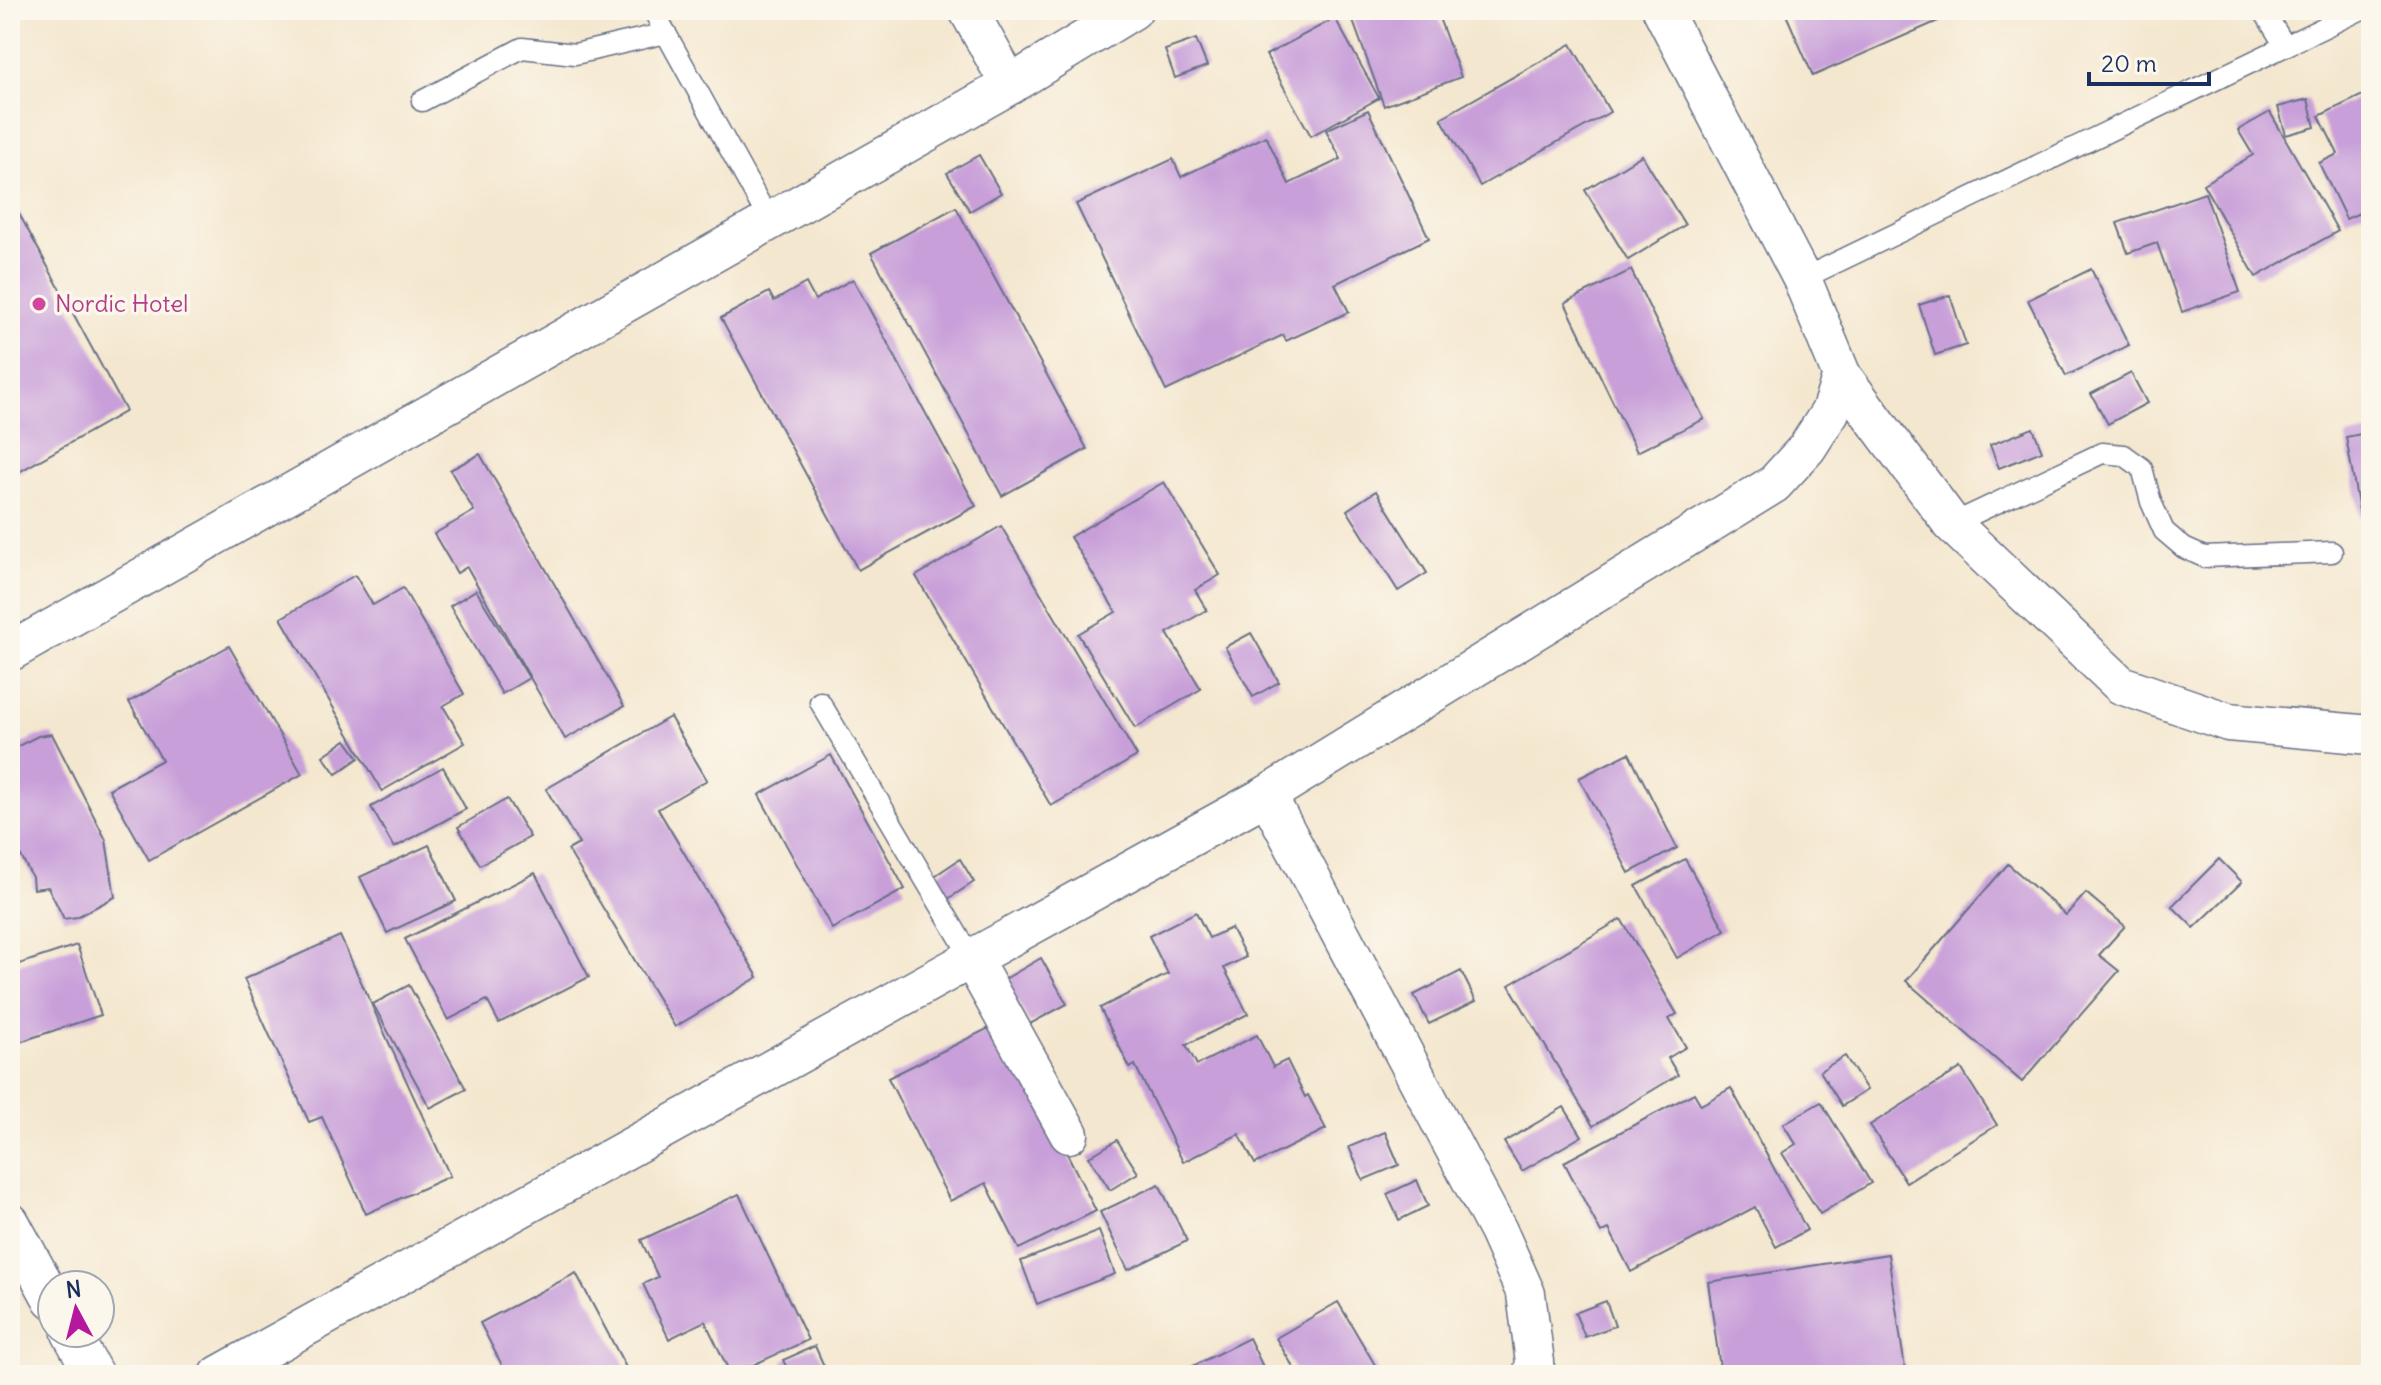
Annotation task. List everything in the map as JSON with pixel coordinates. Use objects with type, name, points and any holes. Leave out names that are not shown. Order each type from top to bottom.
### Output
[{"type":"street","points":[[968,10],[1010,85]]},
{"type":"street","points":[[10,652],[1010,85],[1133,10]]},
{"type":"street","points":[[1662,10],[1802,279],[1842,376],[1952,524],[2121,685],[2228,722],[2371,735]]},
{"type":"street","points":[[219,1375],[1267,795],[1774,484],[1807,448],[1830,412],[1842,376]]},
{"type":"street","points":[[1267,795],[1498,1231],[1526,1294],[1535,1362],[1532,1375]]},
{"type":"street","points":[[972,959],[1069,1134]]},
{"type":"street","points":[[10,1222],[36,1270]]},
{"type":"street","points":[[80,1349],[94,1375]]},
{"type":"lane","points":[[653,10],[770,222]]},
{"type":"lane","points":[[2263,10],[2285,46]]},
{"type":"lane","points":[[1802,279],[2360,10]]},
{"type":"lane","points":[[422,101],[522,48],[575,54],[666,33]]},
{"type":"lane","points":[[1952,524],[2102,453],[2124,455],[2142,468],[2151,502],[2164,531],[2184,548],[2204,557],[2332,552]]},
{"type":"lane","points":[[820,702],[972,959]]},
{"type":"building","points":[[1349,10],[1436,10],[1461,77],[1384,106]]},
{"type":"building","points":[[1784,10],[1963,10],[1813,76]]},
{"type":"building","points":[[1335,18],[1379,98],[1311,136],[1266,55]]},
{"type":"building","points":[[1196,39],[1207,66],[1175,78],[1165,50]]},
{"type":"building","points":[[1571,44],[1610,112],[1480,186],[1441,118]]},
{"type":"building","points":[[2371,91],[2371,208],[2346,219],[2319,163],[2338,154],[2319,116]]},
{"type":"building","points":[[2308,99],[2315,127],[2286,135],[2278,107]]},
{"type":"building","points":[[1368,110],[1429,238],[1335,284],[1349,312],[1286,341],[1283,335],[1166,391],[1076,204],[1173,159],[1181,177],[1266,136],[1289,184],[1341,159],[1326,130]]},
{"type":"building","points":[[2270,112],[2338,231],[2256,277],[2203,184],[2253,155],[2238,130]]},
{"type":"building","points":[[979,155],[1001,193],[970,211],[947,173]]},
{"type":"building","points":[[1642,155],[1685,225],[1628,260],[1585,190]]},
{"type":"building","points":[[2205,193],[2240,292],[2182,312],[2157,243],[2128,253],[2117,223]]},
{"type":"building","name":"Nordic Hotel","points":[[10,197],[126,411],[10,477]]},
{"type":"building","points":[[956,207],[1087,449],[1002,496],[871,253]]},
{"type":"building","points":[[2091,269],[2129,345],[2066,376],[2028,300]]},
{"type":"building","points":[[1631,270],[1704,419],[1637,452],[1565,303]]},
{"type":"building","points":[[853,279],[976,506],[858,570],[721,318],[769,292],[774,301],[806,283],[815,300]]},
{"type":"building","points":[[1950,295],[1966,345],[1935,355],[1919,305]]},
{"type":"building","points":[[2131,373],[2147,403],[2108,424],[2091,394]]},
{"type":"building","points":[[2033,428],[2042,451],[1999,468],[1990,445]]},
{"type":"building","points":[[2371,432],[2371,532],[2363,533],[2346,437]]},
{"type":"building","points":[[480,454],[624,706],[565,739],[467,567],[457,573],[434,534],[474,511],[450,470]]},
{"type":"building","points":[[1164,482],[1220,575],[1195,590],[1207,610],[1167,633],[1201,689],[1135,728],[1078,634],[1116,612],[1070,537]]},
{"type":"building","points":[[1376,491],[1427,573],[1398,591],[1347,510]]},
{"type":"building","points":[[1001,526],[1137,756],[1051,806],[916,576]]},
{"type":"building","points":[[355,575],[373,605],[403,588],[464,694],[443,706],[465,743],[382,791],[281,618]]},
{"type":"building","points":[[476,590],[529,678],[502,694],[450,606]]},
{"type":"building","points":[[1251,633],[1279,682],[1253,697],[1225,647]]},
{"type":"building","points":[[229,646],[302,774],[149,860],[109,789],[162,760],[129,702]]},
{"type":"building","points":[[670,717],[707,780],[658,809],[758,977],[675,1027],[568,850],[579,844],[546,789]]},
{"type":"building","points":[[52,734],[106,840],[115,897],[77,917],[64,919],[48,887],[33,889],[32,877],[10,835],[10,750],[38,736]]},
{"type":"building","points":[[346,740],[359,758],[336,774],[323,756]]},
{"type":"building","points":[[1629,753],[1677,848],[1629,873],[1579,778]]},
{"type":"building","points":[[831,755],[905,889],[832,929],[759,795]]},
{"type":"building","points":[[443,767],[466,809],[394,848],[371,807]]},
{"type":"building","points":[[507,799],[530,837],[480,865],[458,827]]},
{"type":"building","points":[[429,845],[456,901],[387,933],[360,877]]},
{"type":"building","points":[[960,859],[974,882],[948,899],[933,877]]},
{"type":"building","points":[[1685,859],[1725,930],[1677,958],[1636,886]]},
{"type":"building","points":[[2219,859],[2242,882],[2194,928],[2172,906]]},
{"type":"building","points":[[2008,864],[2066,915],[2086,893],[2125,926],[2099,955],[2119,971],[2022,1082],[1906,981]]},
{"type":"building","points":[[535,873],[589,977],[499,1023],[487,1000],[448,1020],[405,939]]},
{"type":"building","points":[[1196,912],[1209,938],[1231,928],[1246,957],[1224,968],[1248,1014],[1186,1045],[1197,1065],[1257,1035],[1273,1067],[1287,1060],[1305,1097],[1308,1095],[1326,1129],[1255,1164],[1239,1134],[1183,1162],[1135,1065],[1130,1068],[1100,1008],[1168,974],[1149,936]]},
{"type":"building","points":[[1621,919],[1677,1014],[1669,1019],[1686,1047],[1668,1058],[1678,1075],[1593,1126],[1509,985]]},
{"type":"building","points":[[340,936],[450,1176],[366,1214],[322,1117],[309,1122],[244,979]]},
{"type":"building","points":[[77,945],[101,1015],[10,1045],[10,967]]},
{"type":"building","points":[[1041,958],[1067,1004],[1030,1024],[1005,979]]},
{"type":"building","points":[[1461,971],[1476,1001],[1429,1024],[1414,995]]},
{"type":"building","points":[[409,985],[466,1089],[430,1108],[373,1004]]},
{"type":"building","points":[[1001,1022],[1096,1211],[1019,1249],[986,1183],[950,1201],[888,1078]]},
{"type":"building","points":[[1845,1056],[1867,1090],[1842,1106],[1820,1071]]},
{"type":"building","points":[[1961,1068],[1997,1125],[1906,1182],[1870,1125]]},
{"type":"building","points":[[1731,1088],[1807,1230],[1776,1247],[1755,1207],[1631,1272],[1609,1229],[1601,1233],[1564,1162],[1694,1093],[1701,1105]]},
{"type":"building","points":[[1821,1102],[1871,1183],[1820,1214],[1782,1153],[1796,1144],[1783,1124]]},
{"type":"building","points":[[1564,1107],[1582,1136],[1522,1171],[1504,1142]]},
{"type":"building","points":[[1385,1132],[1399,1165],[1363,1180],[1349,1147]]},
{"type":"building","points":[[1117,1140],[1138,1173],[1110,1190],[1089,1157]]},
{"type":"building","points":[[1417,1180],[1428,1206],[1399,1220],[1387,1194]]},
{"type":"building","points":[[1159,1184],[1187,1241],[1128,1270],[1100,1212]]},
{"type":"building","points":[[739,1194],[808,1340],[731,1375],[705,1321],[669,1339],[643,1284],[658,1277],[641,1240]]},
{"type":"building","points":[[1099,1231],[1115,1274],[1037,1304],[1021,1261]]},
{"type":"building","points":[[1888,1254],[1906,1375],[1721,1375],[1708,1282]]},
{"type":"building","points":[[576,1273],[630,1375],[507,1375],[480,1323]]},
{"type":"building","points":[[1606,1301],[1615,1326],[1585,1337],[1575,1313]]},
{"type":"building","points":[[1338,1302],[1381,1375],[1298,1375],[1276,1338]]},
{"type":"building","points":[[1249,1338],[1267,1375],[1190,1375],[1187,1369]]},
{"type":"building","points":[[815,1346],[828,1375],[790,1375],[783,1360]]},
{"type":"building","points":[[1645,1364],[1651,1375],[1622,1375]]},
{"type":"place","name":"Nordic Hotel","points":[[39,304]]}]
